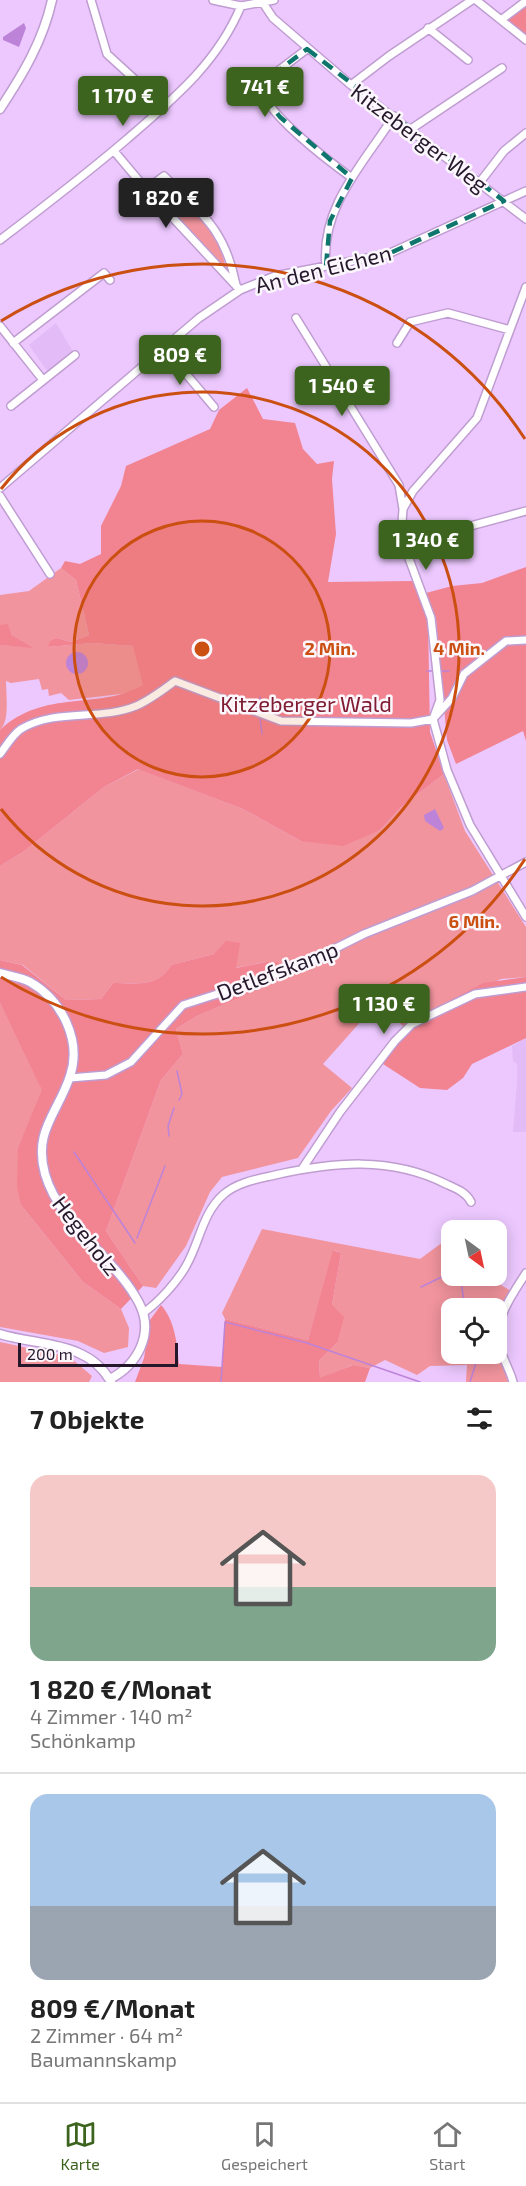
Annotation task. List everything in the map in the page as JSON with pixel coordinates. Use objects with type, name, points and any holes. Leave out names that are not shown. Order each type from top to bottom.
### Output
[{"type":"street","points":[[0,109],[33,55],[46,27],[52,0]]},
{"type":"street","points":[[92,0],[107,54],[165,107]]},
{"type":"street","points":[[213,0],[241,6],[274,0]]},
{"type":"street","points":[[351,85],[428,28],[474,0],[526,40]]},
{"type":"street","points":[[501,20],[526,1]]},
{"type":"street","name":"Kitzeberger Weg","points":[[258,3],[351,85],[526,219]]},
{"type":"street","points":[[0,240],[114,151],[165,107],[207,64],[241,6]]},
{"type":"street","points":[[428,28],[468,60]]},
{"type":"street","points":[[307,48],[262,83],[262,93],[280,117],[305,141],[352,178]]},
{"type":"street","points":[[411,129],[502,68]]},
{"type":"street","points":[[326,266],[325,255],[330,221],[338,199],[394,116]]},
{"type":"street","points":[[480,182],[504,151],[526,133]]},
{"type":"street","points":[[114,151],[146,189],[238,287]]},
{"type":"street","points":[[146,189],[164,176],[217,231],[230,255],[238,287]]},
{"type":"street","name":"An den Eichen","points":[[0,488],[238,287],[275,276],[388,254],[526,191]]},
{"type":"street","points":[[13,343],[104,273],[110,280]]},
{"type":"street","points":[[403,510],[413,491],[477,418],[526,287]]},
{"type":"street","points":[[397,343],[410,322],[448,313],[510,330]]},
{"type":"street","points":[[296,318],[399,485],[403,510],[401,537],[431,618],[440,700],[433,719],[447,770],[470,825],[526,917]]},
{"type":"street","points":[[0,326],[43,381]]},
{"type":"street","points":[[165,349],[214,406]]},
{"type":"street","points":[[11,406],[75,355]]},
{"type":"street","points":[[399,485],[413,491]]},
{"type":"street","points":[[0,496],[50,574]]},
{"type":"street","points":[[406,554],[448,532],[526,511]]},
{"type":"street","points":[[0,754],[19,730],[35,723],[78,713],[113,712],[135,706],[175,681],[281,721],[395,724],[433,719],[452,698],[464,674],[506,641],[526,640]]},
{"type":"street","name":"Detlefskamp","points":[[70,1078],[106,1075],[131,1062],[183,1005],[255,982],[318,957],[364,934],[472,891],[526,862]]},
{"type":"street","name":"Hegeholz","points":[[0,973],[32,983],[53,1001],[63,1014],[72,1041],[70,1078],[45,1128],[42,1155],[46,1178],[61,1205],[132,1291],[143,1313]]},
{"type":"street","points":[[302,1169],[340,1112],[395,1041],[412,1024],[475,994],[526,987]]},
{"type":"street","points":[[0,1334],[81,1353],[97,1363],[108,1381],[121,1373],[137,1358],[144,1335],[143,1313],[186,1268],[210,1209],[222,1195],[250,1181],[302,1169],[354,1162],[407,1170],[463,1192],[471,1202]]},
{"type":"street","points":[[513,1382],[499,1342],[499,1323],[526,1273]]},
{"type":"highlighted area","points":[[307,49],[504,201],[388,254],[326,266],[330,221],[352,178],[280,117],[262,93],[262,83]]},
{"type":"shaded area","points":[[24,23],[26,28],[19,47],[3,40],[3,37]]},
{"type":"shaded area","points":[[163,179],[211,232],[223,258],[226,272],[150,190]]},
{"type":"shaded area","points":[[56,323],[75,355],[50,375],[29,345]]},
{"type":"shaded area","points":[[61,568],[76,580],[89,635],[71,642],[57,638],[48,647],[92,643],[134,646],[144,685],[129,693],[69,700],[61,693],[49,696],[48,689],[42,690],[39,679],[11,683],[6,681],[6,714],[0,730],[0,645],[30,647],[12,635],[8,625],[0,625],[0,595],[29,591]]},
{"type":"shaded area","points":[[77,652],[85,655],[88,663],[85,671],[77,674],[69,671],[66,663],[69,655]]},
{"type":"shaded area","points":[[139,769],[243,809],[301,841],[380,830],[401,807],[444,774],[465,831],[526,927],[526,977],[501,979],[403,1026],[378,1002],[323,1064],[352,1088],[331,1111],[298,1158],[222,1177],[210,1192],[186,1246],[156,1288],[143,1286],[106,1231],[161,1080],[183,1054],[176,1029],[197,1016],[282,979],[266,962],[235,968],[214,954],[171,965],[153,981],[113,983],[101,999],[66,1000],[23,965],[0,960],[0,866],[23,852],[104,787]]},
{"type":"shaded area","points":[[435,809],[444,828],[440,831],[425,821],[424,815]]},
{"type":"shaded area","points":[[0,1003],[43,1090],[18,1147],[21,1205],[83,1282],[121,1309],[129,1328],[128,1347],[104,1353],[78,1341],[0,1327]]},
{"type":"shaded area","points":[[526,1038],[526,1132],[513,1132],[517,1064],[513,1061],[512,1046]]},
{"type":"shaded area","points":[[262,1229],[420,1259],[441,1243],[441,1286],[503,1286],[513,1292],[507,1305],[507,1298],[441,1298],[441,1364],[507,1364],[513,1382],[466,1382],[467,1365],[430,1366],[417,1375],[385,1360],[370,1368],[352,1365],[320,1379],[319,1361],[337,1343],[332,1305],[341,1253],[334,1250],[308,1340],[225,1319],[222,1313]]},
{"type":"shaded area","points":[[0,1342],[72,1359],[92,1376],[89,1382],[0,1382]]},
{"type":"green space","points":[[526,6],[526,36],[505,20]]},
{"type":"green space","name":"Kitzeberger Wald","points":[[247,388],[263,419],[295,423],[303,449],[317,464],[334,461],[332,479],[336,534],[328,582],[414,581],[428,619],[430,732],[444,774],[401,807],[380,830],[343,846],[301,841],[243,809],[138,769],[104,787],[23,852],[0,866],[0,730],[17,717],[35,709],[53,704],[126,693],[143,685],[133,646],[92,643],[48,647],[50,641],[57,638],[71,642],[89,635],[76,580],[61,568],[65,561],[80,564],[101,554],[101,526],[121,486],[126,466],[210,429],[219,410]]},
{"type":"green space","name":"Kitzeberger Wald","points":[[526,567],[526,741],[523,731],[456,764],[447,740],[436,619],[426,593],[452,586],[482,583]]},
{"type":"green space","points":[[8,624],[12,635],[33,648],[0,645],[0,625]]},
{"type":"green space","points":[[226,941],[240,943],[236,968],[278,962],[283,979],[197,1016],[176,1029],[183,1054],[161,1080],[106,1231],[143,1286],[121,1309],[83,1282],[21,1205],[17,1187],[18,1147],[42,1090],[0,1003],[0,960],[22,965],[66,1000],[101,999],[113,983],[153,981],[171,965],[214,954]]},
{"type":"green space","points":[[526,977],[526,1038],[472,1064],[463,1078],[447,1090],[420,1088],[383,1064],[414,1020],[483,983]]},
{"type":"green space","points":[[333,1250],[341,1253],[332,1305],[344,1317],[337,1343],[319,1361],[320,1378],[353,1365],[370,1368],[365,1382],[135,1382],[144,1358],[150,1320],[161,1305],[172,1325],[179,1364],[222,1367],[225,1319],[308,1340]]},
{"type":"waterway","points":[[427,671],[434,671]]},
{"type":"waterway","points":[[441,671],[449,671]]},
{"type":"waterway","points":[[260,697],[261,707]]},
{"type":"waterway","points":[[260,718],[262,734]]},
{"type":"waterway","points":[[177,1071],[182,1094],[179,1100]]},
{"type":"waterway","points":[[169,1136],[168,1126],[174,1108]]},
{"type":"waterway","points":[[74,1152],[135,1243]]},
{"type":"waterway","points":[[137,1238],[165,1166]]},
{"type":"waterway","points":[[421,1287],[441,1277]]},
{"type":"waterway","points":[[462,1286],[463,1298]]},
{"type":"waterway","points":[[221,1382],[225,1322],[307,1343],[420,1382]]},
{"type":"waterway","points":[[470,1382],[476,1364]]}]
